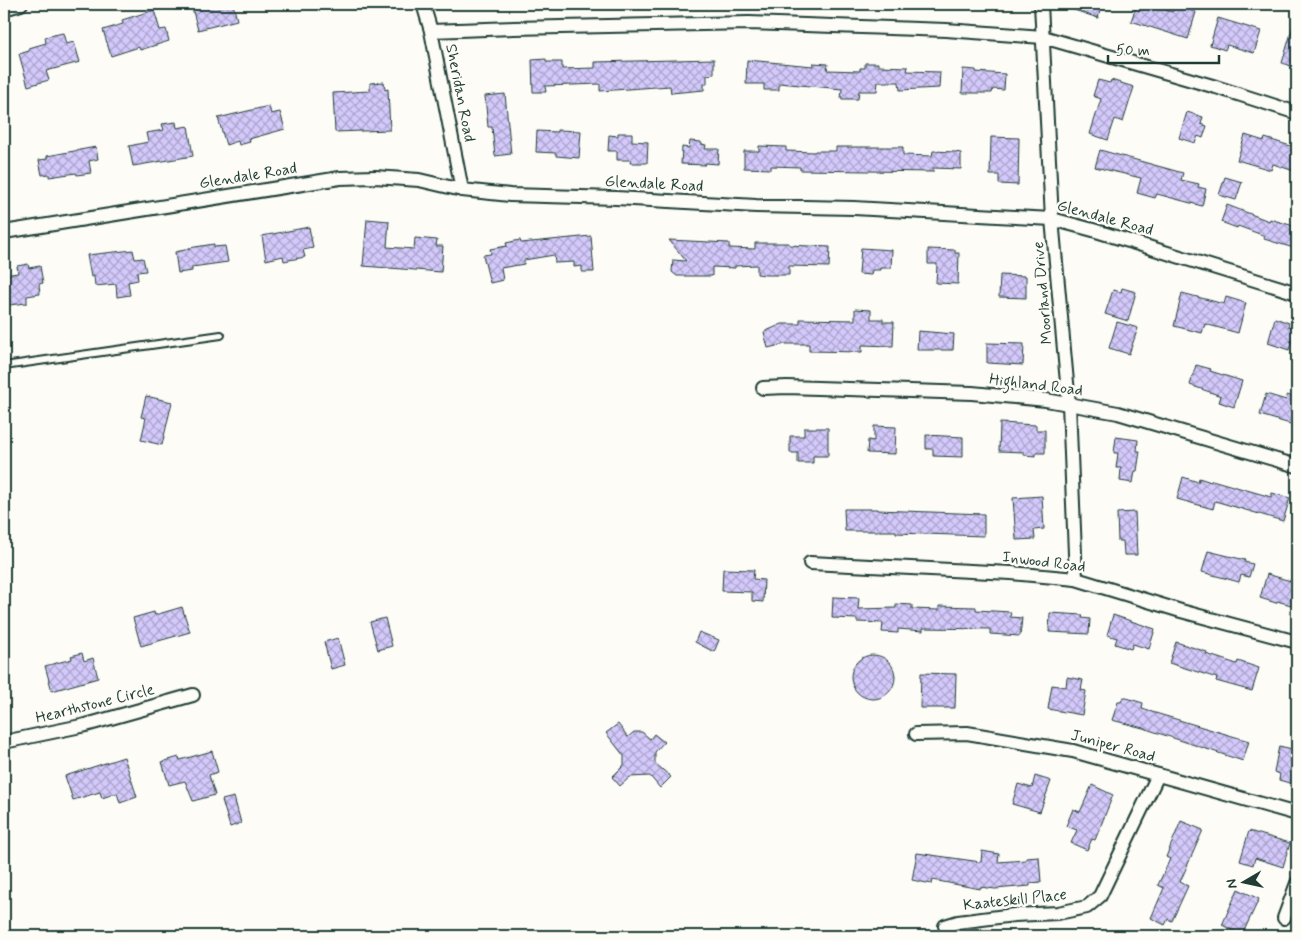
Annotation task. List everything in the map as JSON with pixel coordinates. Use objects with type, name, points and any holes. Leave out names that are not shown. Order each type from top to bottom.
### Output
[{"type":"street","points":[[4,9],[21,4]]},
{"type":"street","name":"Sheridan Road","points":[[423,4],[431,31],[462,190]]},
{"type":"street","name":"Moorland Drive","points":[[1041,4],[1052,219],[1069,404],[1076,579]]},
{"type":"street","points":[[431,31],[749,23],[946,30],[1043,37],[1216,87],[1297,113]]},
{"type":"street","name":"Glendale Road","points":[[4,232],[340,178],[375,177],[419,180],[462,190],[510,195],[616,198],[756,206],[854,208],[1052,219],[1297,292]]},
{"type":"street","name":"Highland Road","points":[[763,388],[787,387],[972,393],[1046,400],[1118,413],[1297,466]]},
{"type":"street","name":"Inwood Road","points":[[810,563],[1011,572],[1076,579],[1181,611],[1297,642]]},
{"type":"street","name":"Hearthstone Circle","points":[[4,742],[86,725],[193,695]]},
{"type":"street","name":"Juniper Road","points":[[916,734],[967,733],[1073,751],[1297,814]]},
{"type":"street","name":"Kaateskill Place","points":[[945,926],[958,922],[1014,915],[1058,913],[1087,907],[1100,896],[1158,775]]},
{"type":"street","points":[[1284,918],[1297,882]]},
{"type":"lane","points":[[4,366],[221,335]]},
{"type":"building","points":[[191,4],[233,4],[237,20],[198,30]]},
{"type":"building","points":[[1063,4],[1102,4],[1098,18],[1062,6]]},
{"type":"building","points":[[1137,4],[1147,4],[1172,12],[1175,5],[1196,12],[1188,39],[1131,21]]},
{"type":"building","points":[[154,10],[160,30],[166,29],[169,41],[140,50],[139,47],[111,56],[103,30],[123,24],[122,20]]},
{"type":"building","points":[[1218,18],[1261,31],[1254,53],[1227,45],[1225,50],[1210,45]]},
{"type":"building","points":[[1294,23],[1297,23],[1297,68],[1282,63]]},
{"type":"building","points":[[63,33],[66,44],[74,42],[80,62],[46,71],[49,80],[28,86],[19,54],[29,51],[29,48],[46,43],[45,37]]},
{"type":"building","points":[[546,59],[546,62],[562,62],[562,69],[595,68],[595,62],[714,59],[714,74],[707,75],[707,84],[704,84],[704,90],[671,93],[670,86],[600,91],[600,84],[545,86],[546,92],[533,92],[532,60]]},
{"type":"building","points":[[747,60],[813,66],[813,63],[828,64],[827,70],[860,71],[860,68],[865,68],[865,63],[878,63],[878,66],[908,67],[907,71],[940,72],[939,88],[900,90],[899,82],[878,82],[877,91],[859,91],[858,99],[841,99],[842,89],[779,83],[779,90],[764,90],[764,84],[746,84]]},
{"type":"building","points":[[963,69],[1005,74],[1004,90],[993,89],[992,93],[962,93]]},
{"type":"building","points":[[1098,80],[1110,83],[1111,80],[1134,87],[1123,122],[1115,119],[1108,140],[1090,134],[1101,99],[1093,96]]},
{"type":"building","points":[[384,82],[385,90],[388,89],[390,130],[335,132],[333,93],[370,91],[370,83]]},
{"type":"building","points":[[505,94],[511,154],[495,156],[492,127],[488,127],[485,96]]},
{"type":"building","points":[[269,106],[271,114],[280,112],[285,129],[249,139],[250,142],[239,145],[238,141],[226,145],[218,118]]},
{"type":"building","points":[[1187,112],[1203,117],[1201,124],[1207,126],[1203,138],[1198,136],[1195,143],[1179,138]]},
{"type":"building","points":[[176,122],[177,128],[188,126],[193,156],[133,166],[129,146],[148,142],[146,133],[164,130],[162,124]]},
{"type":"building","points":[[557,130],[581,131],[579,158],[556,156],[556,153],[536,152],[537,131],[557,132]]},
{"type":"building","points":[[618,133],[632,133],[632,141],[648,142],[647,163],[630,163],[631,160],[617,160],[617,151],[608,151],[609,135],[618,136]]},
{"type":"building","points":[[1245,135],[1264,141],[1265,138],[1297,148],[1297,172],[1273,164],[1271,170],[1237,160]]},
{"type":"building","points":[[991,137],[1019,138],[1018,185],[999,184],[999,175],[990,175]]},
{"type":"building","points":[[690,141],[701,142],[701,144],[706,145],[705,149],[719,149],[718,164],[681,164],[682,147],[689,148]]},
{"type":"building","points":[[759,146],[786,147],[786,151],[815,152],[836,151],[836,147],[903,147],[903,155],[932,156],[933,151],[955,152],[961,153],[961,169],[933,168],[933,172],[800,170],[800,167],[771,166],[771,169],[744,168],[744,151],[759,151]]},
{"type":"building","points":[[96,147],[98,159],[89,161],[91,173],[49,177],[49,174],[42,175],[39,160],[47,159],[47,156]]},
{"type":"building","points":[[1100,150],[1183,173],[1181,180],[1199,184],[1198,187],[1206,189],[1202,206],[1157,194],[1155,198],[1137,193],[1141,178],[1095,167]]},
{"type":"building","points":[[1225,177],[1242,182],[1236,200],[1219,195]]},
{"type":"building","points":[[1227,205],[1269,221],[1270,219],[1297,227],[1297,249],[1264,239],[1265,236],[1238,226],[1237,228],[1221,222]]},
{"type":"building","points":[[367,219],[389,221],[387,247],[414,249],[415,238],[437,240],[436,246],[443,246],[441,272],[363,266]]},
{"type":"building","points":[[309,227],[313,248],[303,250],[305,257],[284,261],[283,256],[266,260],[262,236]]},
{"type":"building","points":[[591,236],[594,272],[582,272],[582,266],[574,267],[574,262],[555,263],[554,255],[524,260],[524,264],[501,268],[503,280],[490,283],[483,255],[491,254],[490,249],[507,246],[506,243],[520,240],[521,243]]},
{"type":"building","points":[[669,240],[729,243],[729,248],[755,249],[755,243],[789,243],[789,245],[830,247],[829,267],[789,266],[789,275],[766,275],[757,274],[757,265],[735,266],[735,268],[712,267],[712,276],[677,276],[672,272],[673,260],[686,261]]},
{"type":"building","points":[[214,244],[214,247],[225,246],[228,262],[192,267],[192,271],[178,273],[175,252]]},
{"type":"building","points":[[861,248],[892,250],[891,268],[872,270],[871,275],[859,274]]},
{"type":"building","points":[[928,249],[955,250],[955,253],[959,253],[958,284],[936,283],[937,264],[928,264]]},
{"type":"building","points":[[133,250],[135,259],[143,258],[146,271],[137,272],[138,280],[128,282],[130,295],[117,297],[116,284],[95,286],[94,276],[91,277],[87,255]]},
{"type":"building","points":[[28,264],[29,268],[40,266],[43,283],[39,284],[40,294],[27,296],[27,303],[9,305],[8,298],[4,299],[4,275],[18,273],[17,266]]},
{"type":"building","points":[[1000,275],[1026,276],[1026,298],[999,297]]},
{"type":"building","points":[[1122,288],[1136,292],[1128,321],[1105,314],[1113,290],[1121,292]]},
{"type":"building","points":[[1182,293],[1224,304],[1226,297],[1246,303],[1238,333],[1205,324],[1202,333],[1174,326]]},
{"type":"building","points":[[855,309],[871,310],[871,319],[883,319],[883,322],[894,322],[893,346],[862,345],[862,352],[809,351],[809,344],[784,344],[768,348],[764,332],[782,324],[800,324],[800,319],[855,320]]},
{"type":"building","points":[[1275,318],[1289,323],[1288,326],[1296,328],[1289,350],[1268,343]]},
{"type":"building","points":[[1117,322],[1138,328],[1129,354],[1109,348]]},
{"type":"building","points":[[918,331],[954,334],[953,350],[917,350]]},
{"type":"building","points":[[987,343],[1024,344],[1023,365],[987,363]]},
{"type":"building","points":[[1196,365],[1242,381],[1234,407],[1219,402],[1221,396],[1190,385]]},
{"type":"building","points":[[1266,394],[1286,400],[1287,395],[1297,398],[1297,426],[1260,415]]},
{"type":"building","points":[[146,396],[172,402],[162,445],[141,440],[146,418],[141,417]]},
{"type":"building","points":[[1000,423],[1036,425],[1036,430],[1045,430],[1045,453],[1036,453],[1036,456],[1024,455],[1024,452],[999,451]]},
{"type":"building","points":[[874,426],[896,427],[895,454],[867,453],[868,440],[874,441]]},
{"type":"building","points":[[804,428],[828,428],[828,456],[813,456],[813,463],[798,463],[798,453],[790,453],[790,436],[804,436]]},
{"type":"building","points":[[926,435],[963,437],[963,457],[933,456],[933,449],[926,449]]},
{"type":"building","points":[[1116,437],[1138,440],[1137,451],[1140,451],[1133,483],[1120,481],[1121,468],[1116,468],[1118,453],[1114,453]]},
{"type":"building","points":[[1183,477],[1198,482],[1199,478],[1211,482],[1212,480],[1271,497],[1272,493],[1290,498],[1283,521],[1215,501],[1213,509],[1177,499]]},
{"type":"building","points":[[1042,496],[1044,529],[1034,530],[1035,539],[1016,540],[1013,498]]},
{"type":"building","points":[[844,509],[984,514],[984,536],[896,533],[896,531],[845,531]]},
{"type":"building","points":[[1135,512],[1137,555],[1124,555],[1123,541],[1118,541],[1117,513]]},
{"type":"building","points":[[1208,551],[1245,560],[1244,562],[1253,564],[1249,577],[1241,575],[1239,582],[1202,572]]},
{"type":"building","points":[[723,569],[754,570],[753,579],[764,580],[763,602],[752,601],[752,592],[722,591]]},
{"type":"building","points":[[1267,574],[1297,583],[1291,605],[1260,598]]},
{"type":"building","points":[[833,597],[859,598],[858,609],[896,608],[896,604],[912,605],[912,609],[939,610],[939,606],[976,607],[976,610],[1011,612],[1010,617],[1022,618],[1020,636],[990,634],[990,629],[923,628],[923,631],[898,629],[898,633],[882,632],[883,623],[857,622],[857,619],[832,618]]},
{"type":"building","points":[[182,607],[190,632],[141,646],[133,618],[154,612],[155,615]]},
{"type":"building","points":[[1050,613],[1083,615],[1082,618],[1090,619],[1089,634],[1049,632]]},
{"type":"building","points":[[1113,615],[1155,629],[1149,649],[1133,644],[1131,649],[1115,644],[1117,638],[1107,635]]},
{"type":"building","points":[[385,618],[392,646],[378,650],[370,622]]},
{"type":"building","points":[[699,632],[719,640],[714,652],[695,642]]},
{"type":"building","points":[[338,638],[345,665],[331,669],[324,642]]},
{"type":"building","points":[[1176,642],[1237,664],[1238,661],[1259,668],[1252,691],[1216,681],[1217,678],[1169,663]]},
{"type":"building","points":[[82,653],[84,661],[93,658],[98,678],[52,691],[45,666],[72,659],[71,656]]},
{"type":"building","points":[[869,655],[877,655],[889,661],[895,677],[889,693],[877,699],[869,699],[857,693],[851,681],[851,673],[857,661]]},
{"type":"building","points":[[921,673],[956,674],[955,708],[920,708]]},
{"type":"building","points":[[1067,677],[1083,680],[1081,690],[1086,691],[1082,715],[1048,709],[1052,685],[1066,687]]},
{"type":"building","points":[[1123,697],[1143,703],[1142,709],[1249,741],[1243,761],[1143,728],[1112,720],[1118,702],[1121,702]]},
{"type":"building","points":[[618,724],[628,737],[634,732],[642,732],[650,739],[654,734],[664,742],[655,752],[655,763],[671,777],[660,788],[650,776],[630,777],[620,786],[612,777],[624,765],[624,756],[606,733]]},
{"type":"building","points":[[1279,746],[1297,750],[1297,768],[1293,784],[1279,780],[1280,774],[1274,772]]},
{"type":"building","points":[[212,751],[218,772],[209,775],[215,795],[193,801],[185,781],[169,785],[162,762],[179,757],[180,760]]},
{"type":"building","points":[[124,757],[137,797],[120,803],[117,793],[102,798],[100,792],[73,800],[65,776]]},
{"type":"building","points":[[1035,776],[1051,781],[1040,812],[1012,804],[1018,784],[1032,788]]},
{"type":"building","points":[[1092,785],[1113,795],[1095,840],[1092,839],[1087,850],[1071,843],[1077,830],[1066,826],[1073,809],[1080,812]]},
{"type":"building","points":[[234,797],[241,823],[230,827],[222,800]]},
{"type":"building","points":[[1181,821],[1203,830],[1180,882],[1188,886],[1172,921],[1168,919],[1165,925],[1151,918],[1164,888],[1158,885],[1170,859],[1166,857]]},
{"type":"building","points":[[1249,831],[1290,843],[1283,867],[1255,858],[1253,865],[1240,861]]},
{"type":"building","points":[[982,851],[999,854],[998,862],[1039,857],[1041,882],[1030,883],[1030,886],[995,889],[980,887],[980,889],[933,880],[932,884],[912,880],[917,853],[981,862]]},
{"type":"building","points":[[1238,889],[1259,899],[1242,935],[1222,925]]}]
